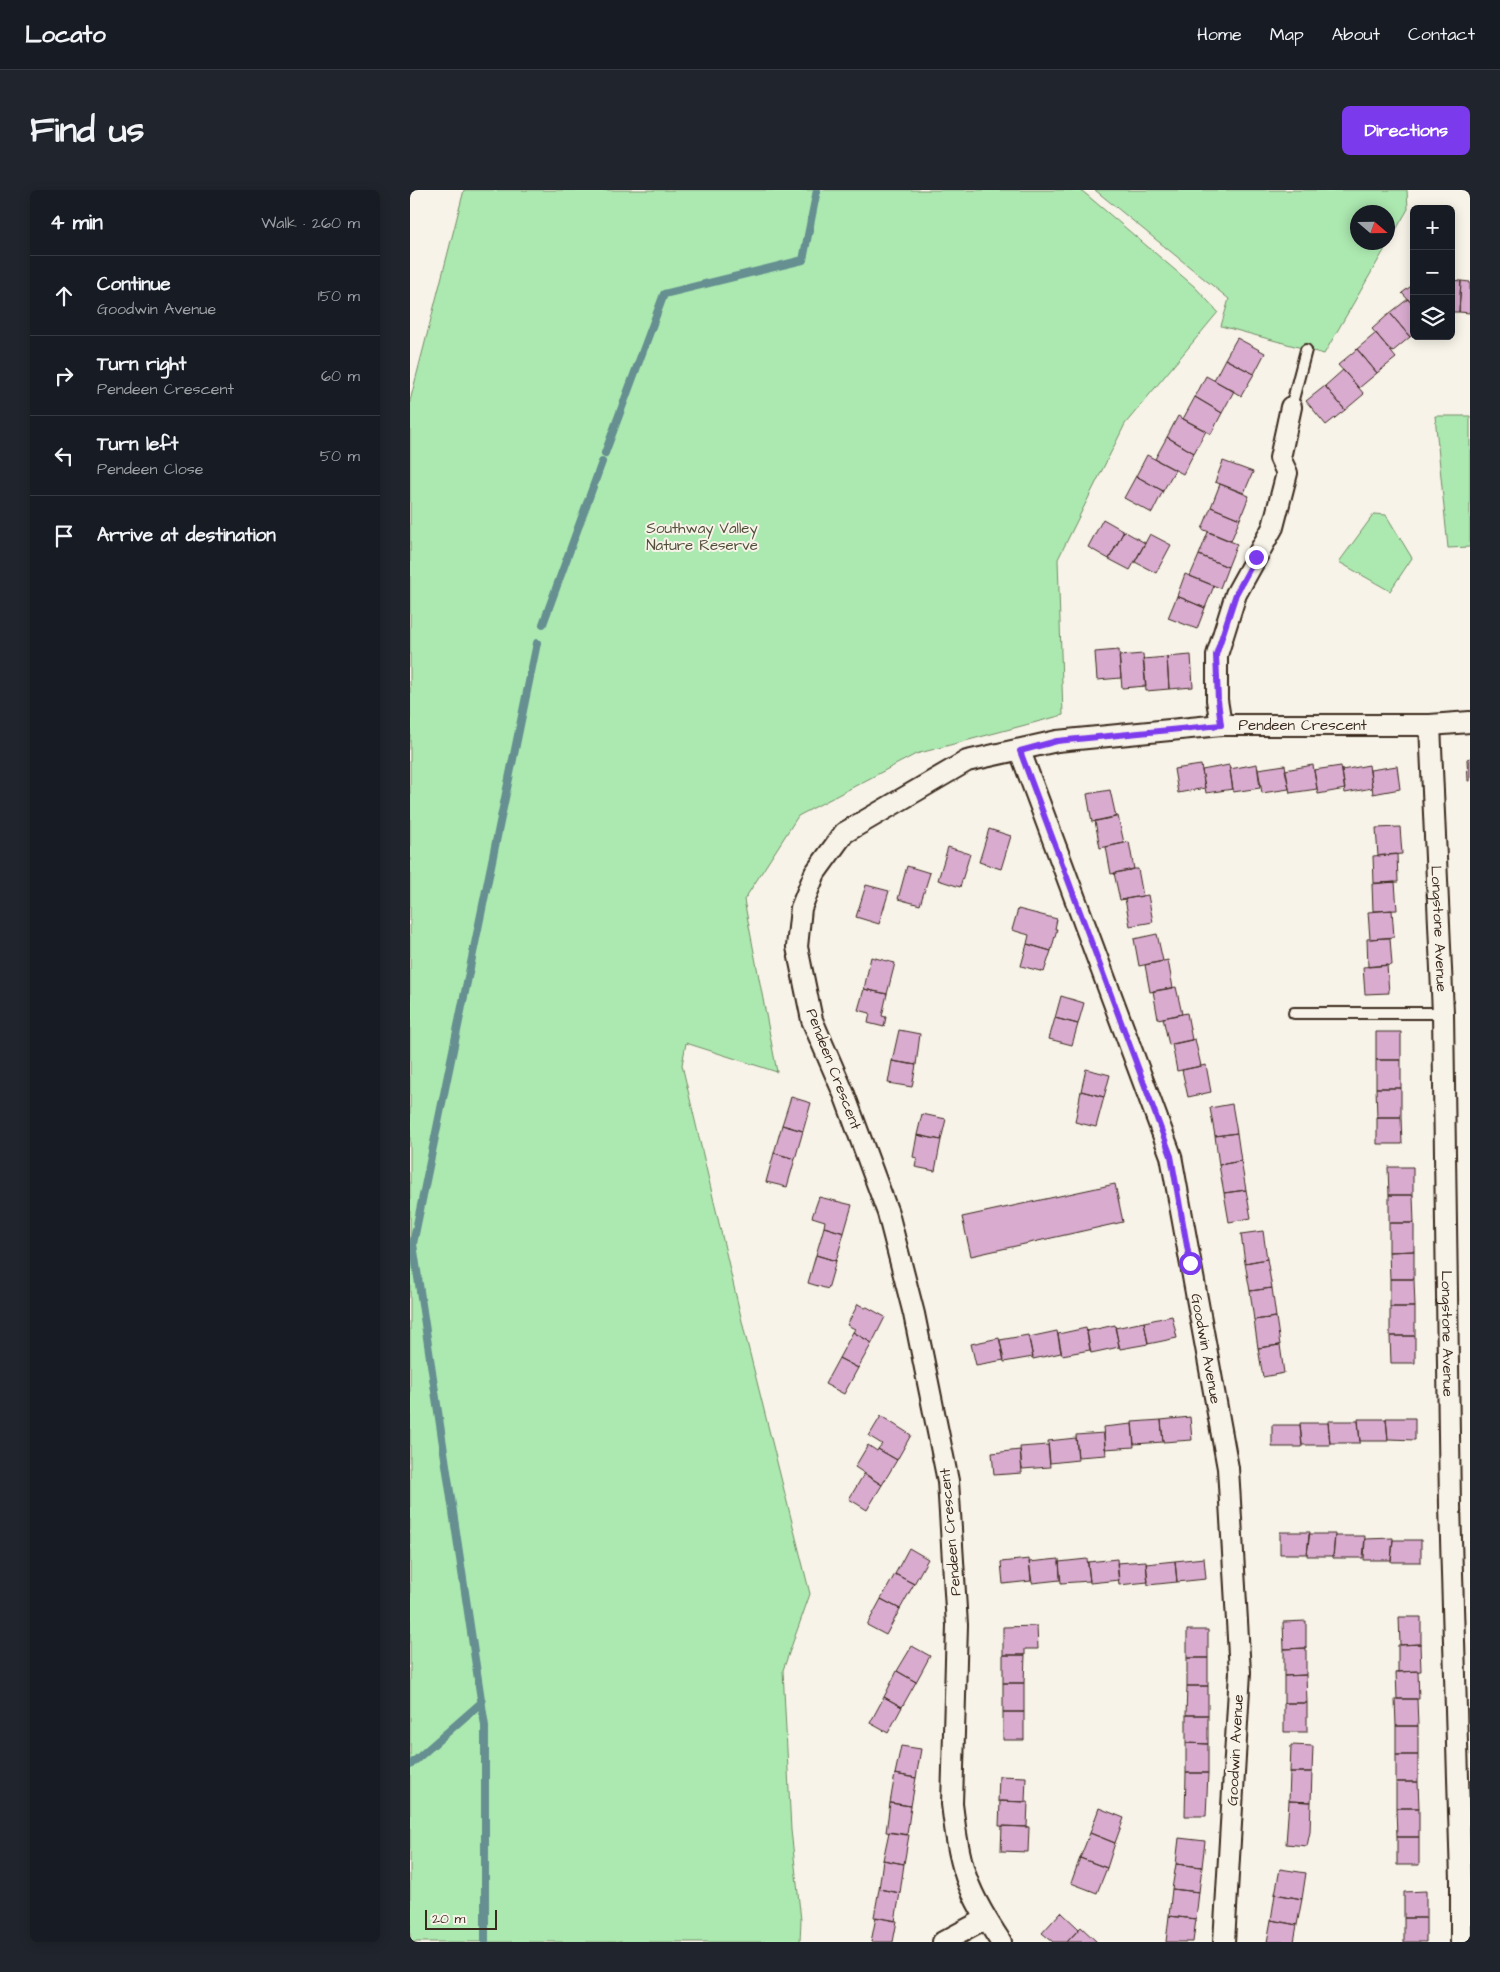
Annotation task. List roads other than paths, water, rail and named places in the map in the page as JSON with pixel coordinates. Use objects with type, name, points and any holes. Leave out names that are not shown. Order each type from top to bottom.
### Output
[{"type":"street","points":[[1221,725],[1216,655],[1236,594],[1273,526],[1287,473],[1280,458],[1291,406]]},
{"type":"street","name":"Pendeen Crescent","points":[[1001,1942],[986,1918],[966,1878],[956,1839],[952,1804],[957,1625],[948,1481],[914,1314],[888,1213],[844,1094],[812,1020],[797,947],[801,908],[815,873],[844,833],[967,761],[1020,751],[1057,741],[1221,725],[1430,725],[1470,722]]},
{"type":"street","name":"Longstone Avenue","points":[[1430,725],[1443,1014],[1450,1505],[1461,1880],[1461,1942]]},
{"type":"street","name":"Goodwin Avenue","points":[[1020,751],[1171,1156],[1228,1468],[1240,1672],[1224,1942]]},
{"type":"street","points":[[943,1942],[986,1918]]},
{"type":"lane","points":[[1291,406],[1306,350]]},
{"type":"lane","points":[[1294,1013],[1443,1014]]},
{"type":"waterway","points":[[605,453],[664,294],[803,260],[817,190]]},
{"type":"waterway","points":[[543,624],[602,462]]},
{"type":"waterway","points":[[485,1942],[485,1726],[413,1244],[537,643]]},
{"type":"waterway","points":[[410,1765],[482,1702]]},
{"type":"park label","name":"Southway Valley Nature Reserve","points":[[702,536]]}]
